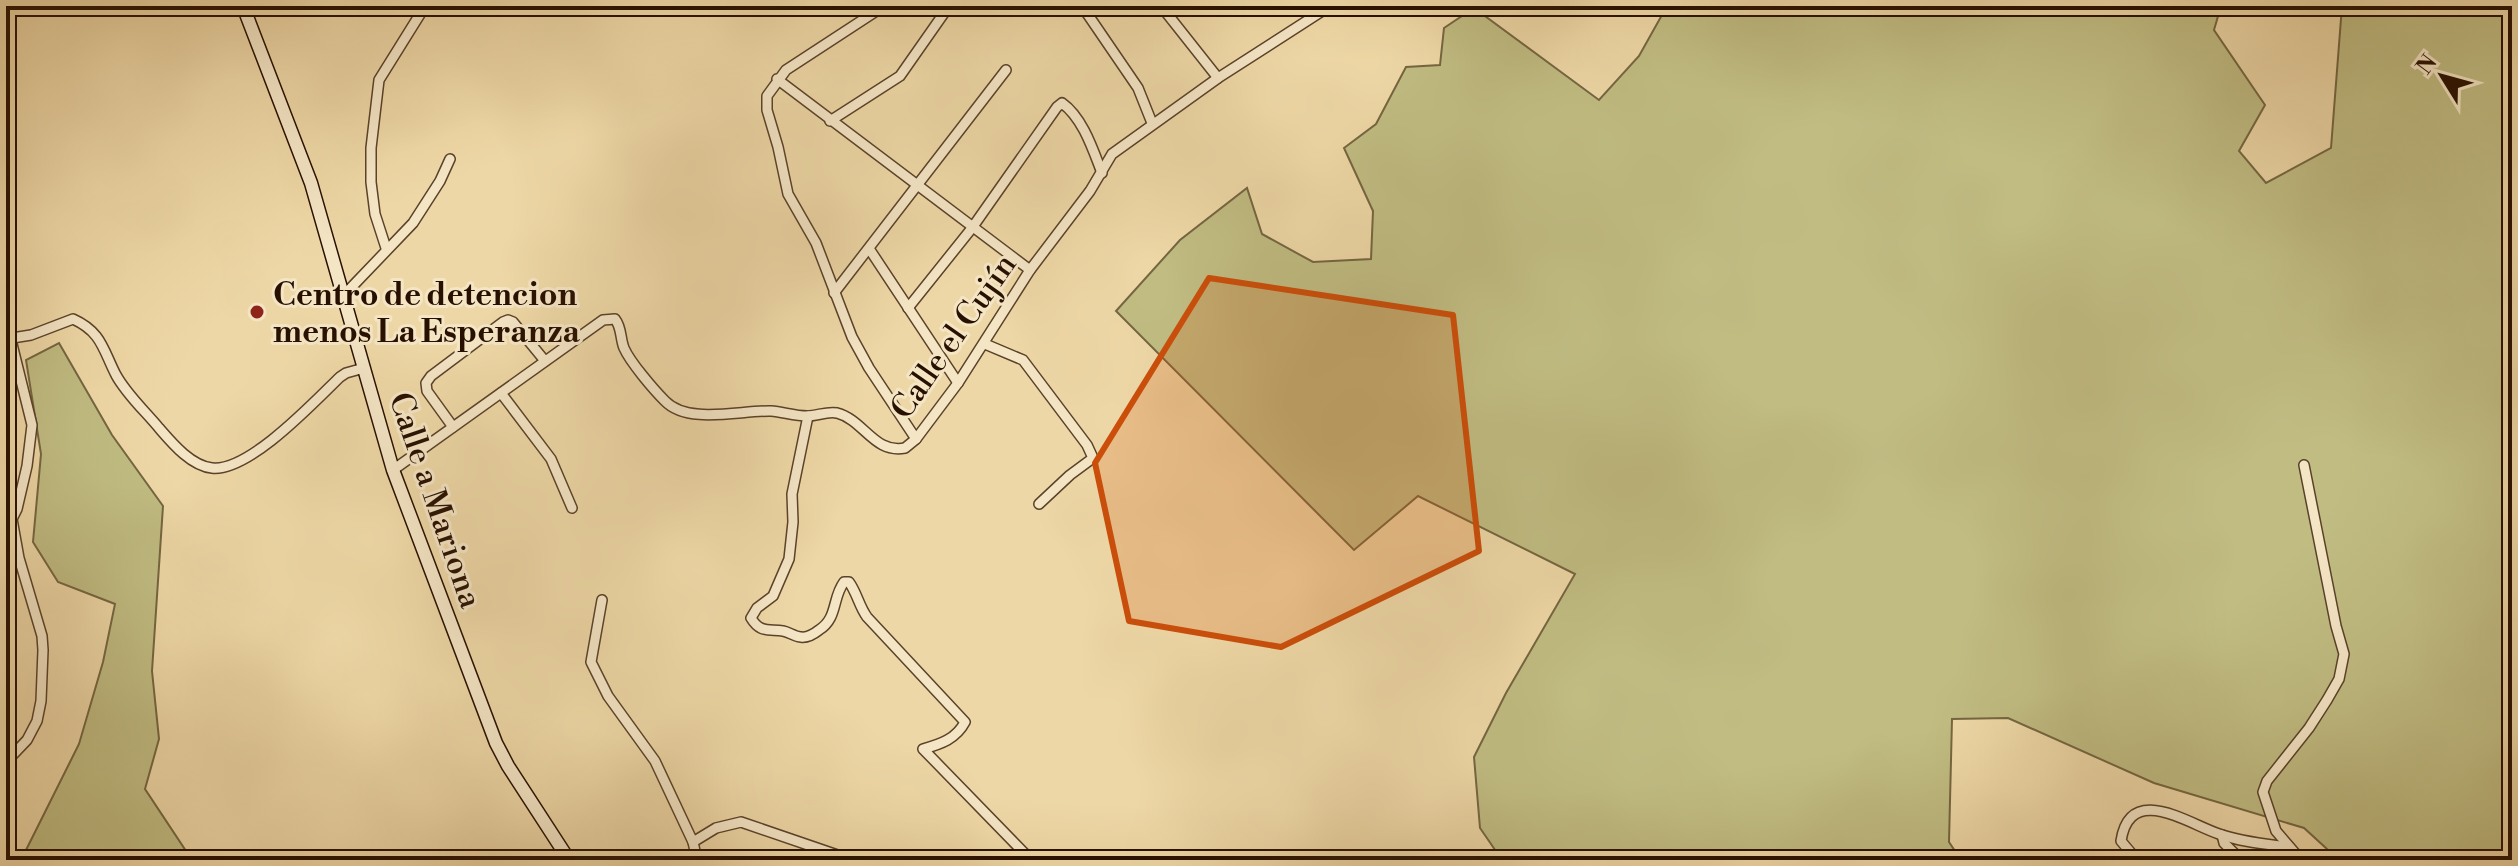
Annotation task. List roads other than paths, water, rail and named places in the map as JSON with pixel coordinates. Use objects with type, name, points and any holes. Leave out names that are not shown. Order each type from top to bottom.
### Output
[{"type":"main road","name":"Calle a Mariona","points":[[243,6],[311,183],[393,470],[496,743],[569,860]]},
{"type":"street","points":[[884,6],[786,70],[767,96],[767,110],[788,194],[816,243],[852,337],[916,439]]},
{"type":"street","points":[[830,121],[900,76],[949,6]]},
{"type":"street","points":[[1082,6],[1138,88],[1152,123]]},
{"type":"street","points":[[1161,6],[1218,78]]},
{"type":"street","name":"Calle el Cujín","points":[[393,470],[603,320],[615,319],[620,326],[625,348],[665,402],[674,409],[708,415],[770,411],[808,416],[829,412],[841,414],[871,438],[892,449],[905,448],[916,439],[958,383],[1030,270],[1102,173],[1112,154],[1218,78],[1330,6]]},
{"type":"street","points":[[386,248],[375,214],[371,182],[371,148],[379,80],[422,11]]},
{"type":"street","points":[[834,293],[1006,70]]},
{"type":"street","points":[[777,79],[1030,270]]},
{"type":"street","points":[[908,308],[972,228],[1062,103],[1087,136],[1102,173]]},
{"type":"street","points":[[345,294],[413,223],[450,159]]},
{"type":"street","points":[[870,250],[958,383]]},
{"type":"street","points":[[6,762],[27,740],[37,721],[43,650],[12,519],[27,466],[32,425],[9,339],[31,335],[73,319],[87,325],[100,339],[126,390],[176,447],[211,469],[229,466],[258,451],[340,377],[364,368]]},
{"type":"street","points":[[453,427],[427,391],[426,383],[503,322],[513,322],[545,361]]},
{"type":"street","points":[[985,344],[1023,360],[1087,445],[1093,458],[1039,504]]},
{"type":"street","points":[[501,393],[551,459],[572,508]]},
{"type":"street","points":[[808,416],[792,494],[789,559],[773,596],[757,608],[751,618],[756,627],[767,632],[784,631],[800,638],[811,635],[828,625],[836,608],[838,590],[844,582],[849,582],[867,617],[965,722],[960,732],[945,743],[923,749],[1031,860]]},
{"type":"street","points":[[2301,860],[2276,831],[2263,792],[2267,781],[2327,700],[2339,679],[2344,654],[2304,465]]},
{"type":"street","points":[[602,600],[591,662],[608,696],[655,761],[693,842],[697,860]]},
{"type":"street","points":[[2137,860],[2121,841],[2130,818],[2139,811],[2156,810],[2222,835],[2289,848]]},
{"type":"street","points":[[693,842],[716,828],[741,822],[852,860]]},
{"type":"street","points":[[2222,835],[2224,843],[2241,860]]},
{"type":"place","name":"Centro de detencion menos La Esperanza","points":[[257,312]]}]
